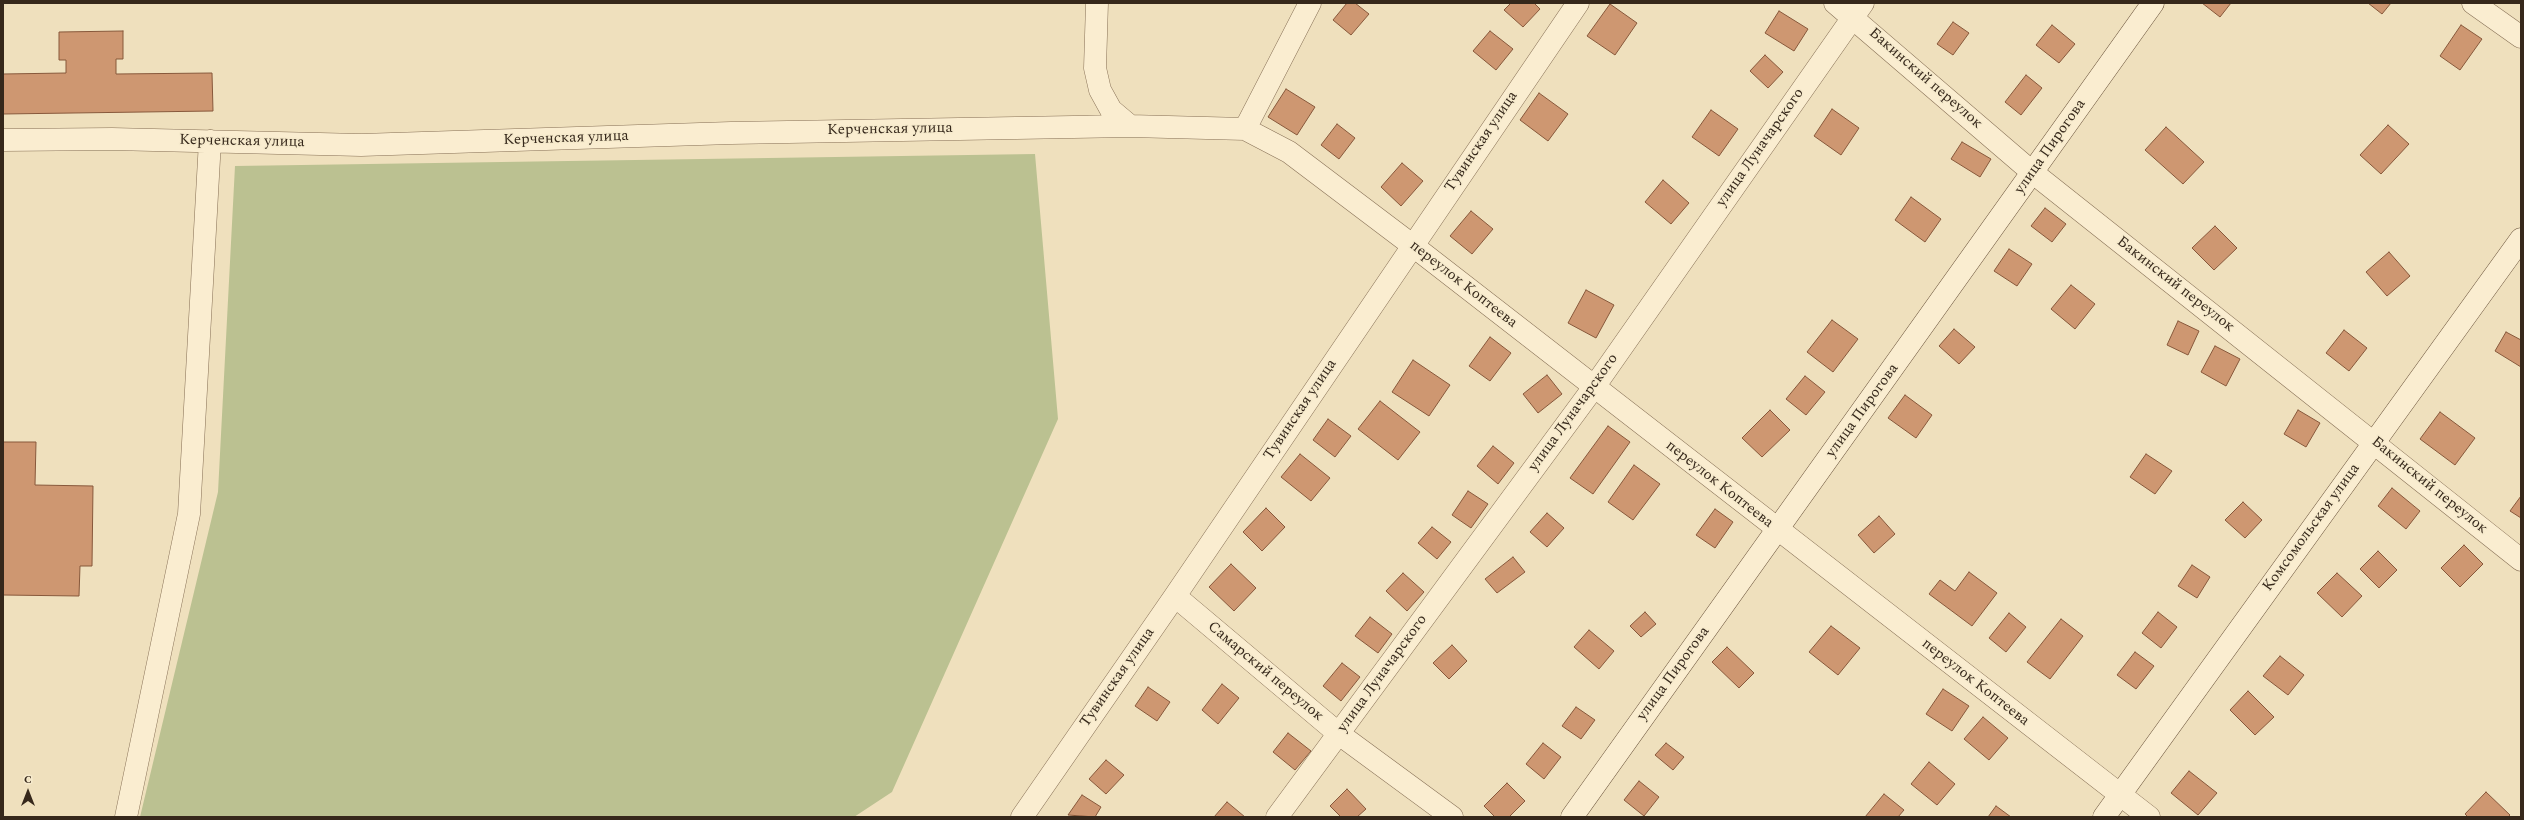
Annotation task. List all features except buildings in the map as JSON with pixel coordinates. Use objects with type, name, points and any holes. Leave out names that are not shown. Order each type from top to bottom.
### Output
[{"type":"street","points":[[1097,3],[1095,68],[1100,90],[1111,110],[1130,126]]},
{"type":"street","points":[[1245,129],[1310,3]]},
{"type":"street","name":"Тувинская улица","points":[[1022,817],[1175,596],[1412,245],[1578,3]]},
{"type":"street","name":"Бакинский переулок","points":[[1835,3],[1858,10],[2032,172],[2521,560]]},
{"type":"street","name":"улица Пирогова","points":[[1572,817],[2152,3]]},
{"type":"street","points":[[2473,3],[2521,37]]},
{"type":"street","name":"улица Луначарского","points":[[1277,817],[1594,387],[1858,10]]},
{"type":"street","name":"Керченская улица","points":[[3,140],[112,139],[361,145],[731,133],[1130,126],[1245,129]]},
{"type":"street","name":"переулок Коптеева","points":[[1245,129],[1289,152],[1412,245],[1777,530],[2149,817]]},
{"type":"street","points":[[126,817],[189,514],[210,141]]},
{"type":"street","name":"Комсомольская улица","points":[[2104,817],[2521,239]]},
{"type":"street","name":"Самарский переулок","points":[[1175,596],[1339,734],[1452,817]]},
{"type":"green space","points":[[1035,154],[1058,419],[892,792],[854,817],[140,817],[218,492],[235,166]]}]
